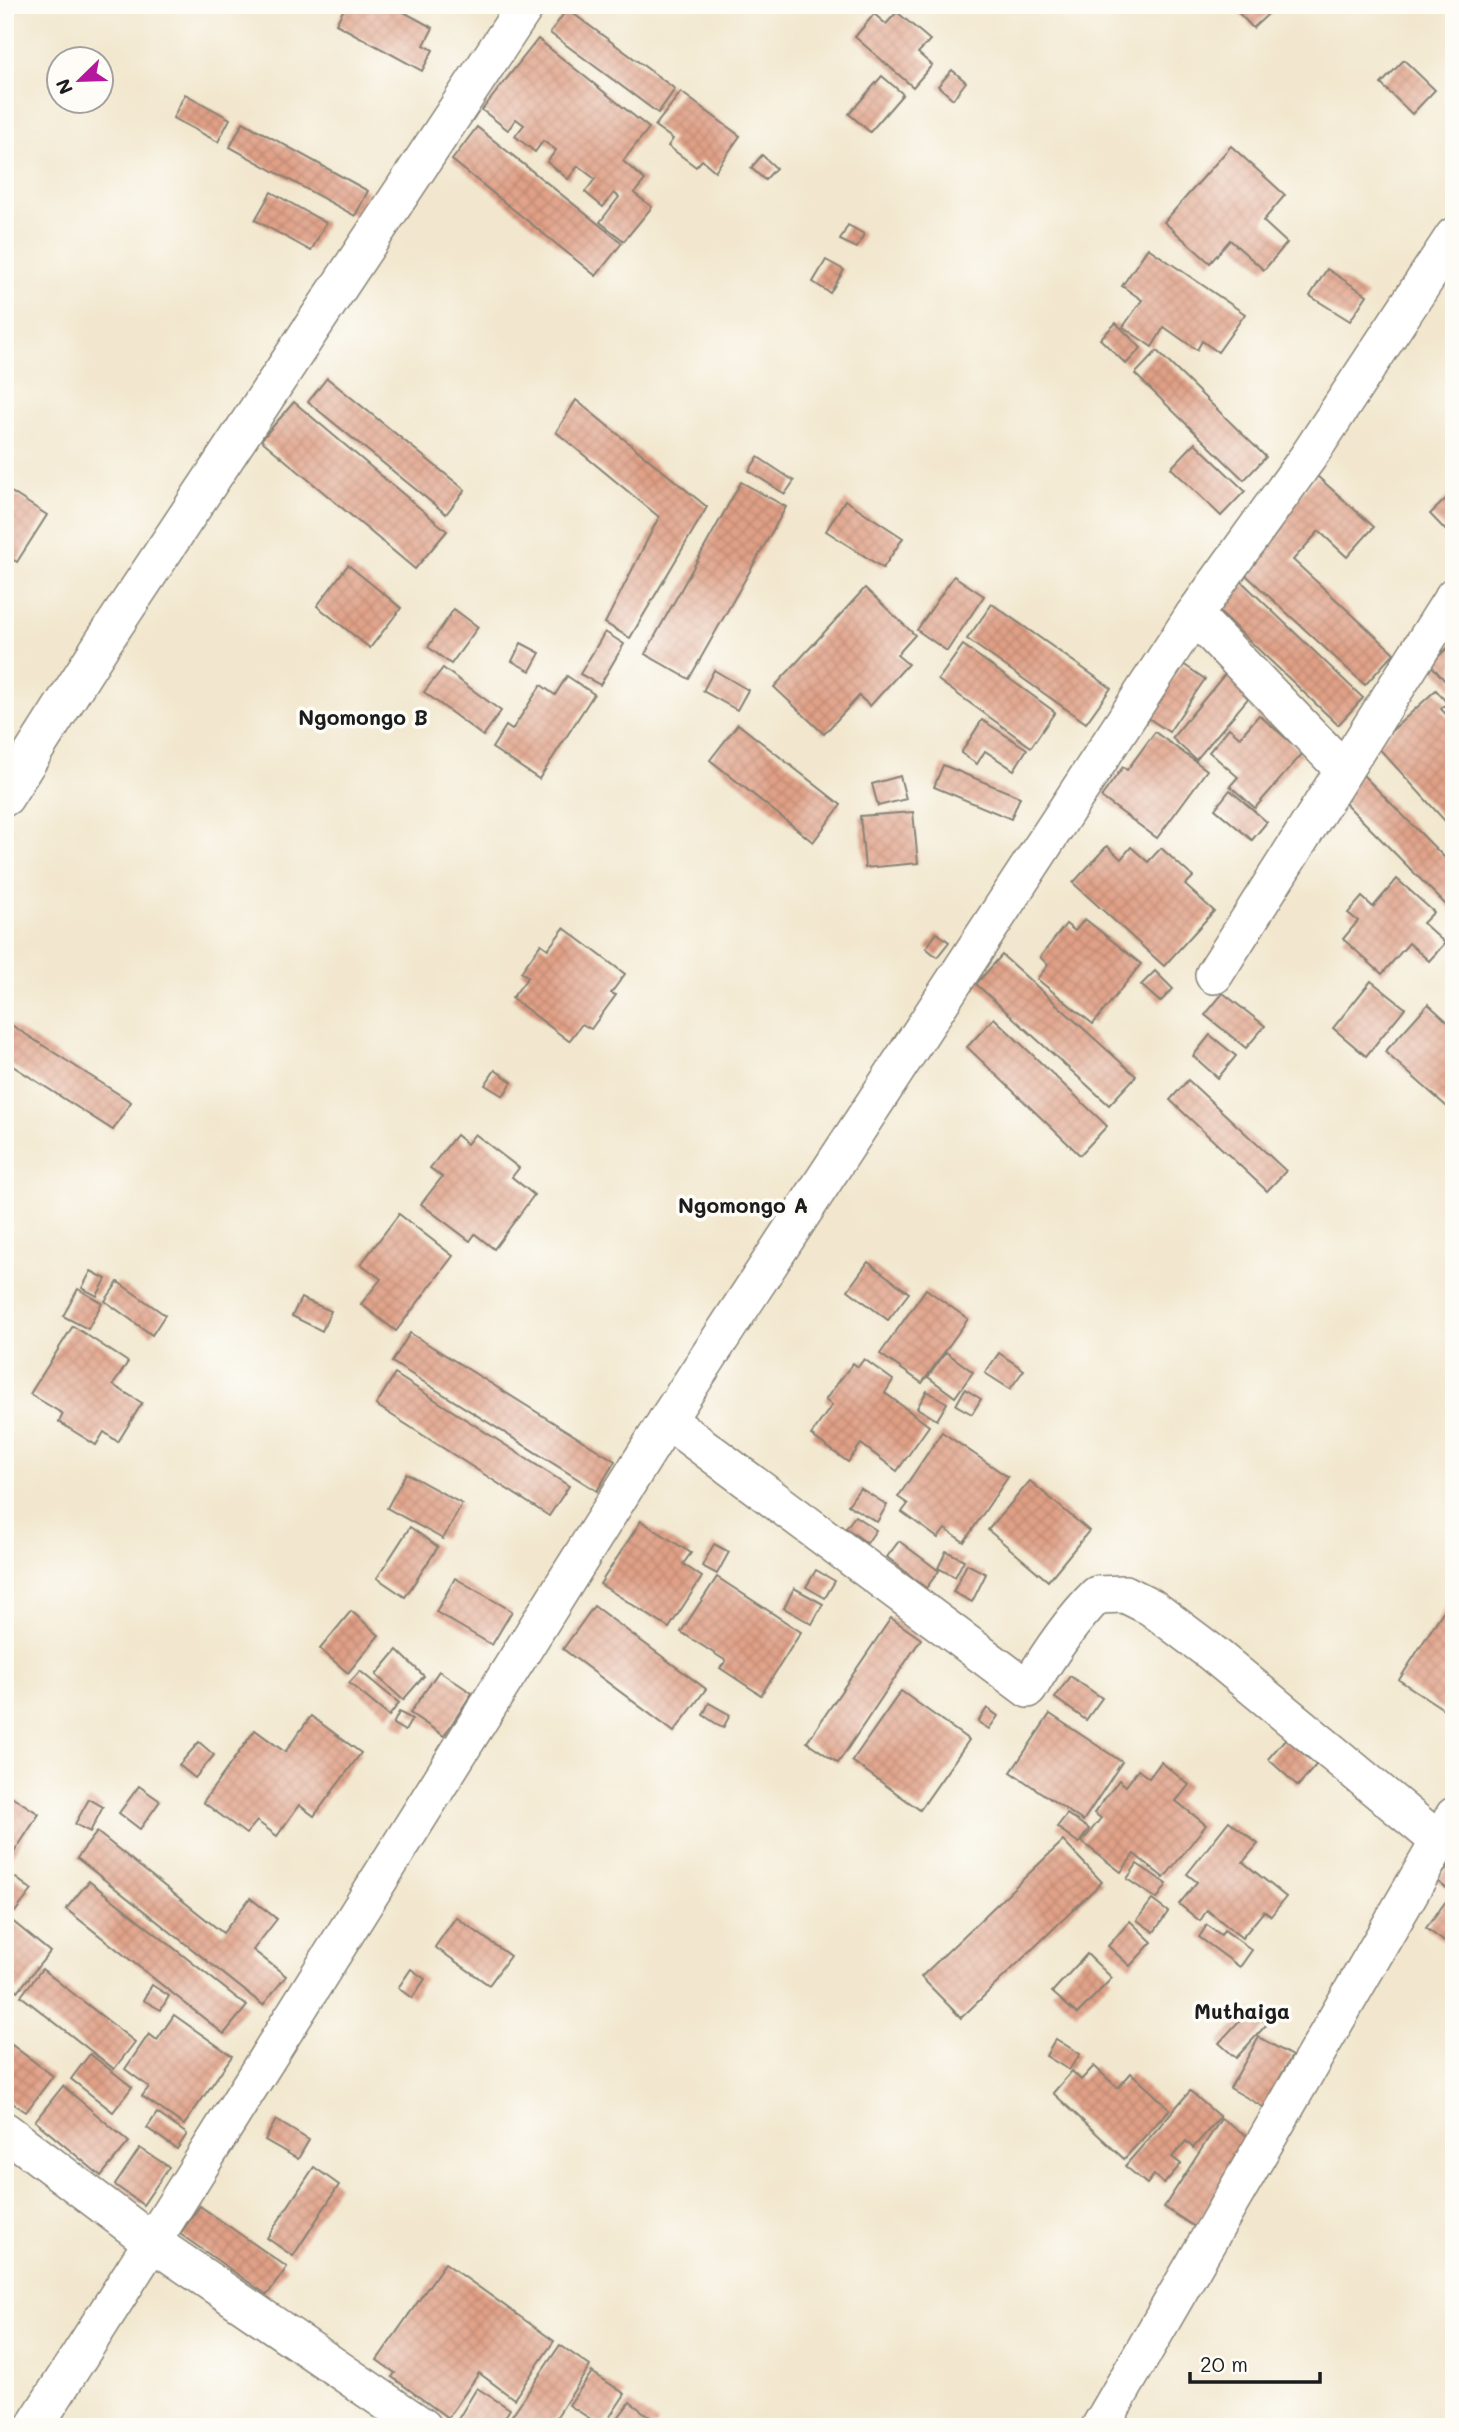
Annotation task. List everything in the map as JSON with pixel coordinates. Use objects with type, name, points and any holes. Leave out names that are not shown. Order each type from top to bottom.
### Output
[{"type":"street","points":[[5,797],[103,644],[526,5]]},
{"type":"street","points":[[34,2427],[667,1420],[1194,615],[1308,457],[1454,236]]},
{"type":"street","points":[[1214,975],[1454,596]]},
{"type":"street","points":[[1194,615],[1344,770]]},
{"type":"street","points":[[667,1420],[1028,1689],[1077,1615],[1097,1595],[1125,1594],[1151,1607],[1447,1828],[1100,2427]]},
{"type":"street","points":[[5,2131],[152,2242],[424,2427]]},
{"type":"building","points":[[346,5],[391,5],[433,28],[424,45],[433,50],[422,71],[336,24]]},
{"type":"building","points":[[1231,5],[1278,5],[1253,28]]},
{"type":"building","points":[[567,9],[675,89],[658,113],[550,33]]},
{"type":"building","points":[[897,12],[930,40],[918,53],[932,65],[913,87],[855,37],[874,14],[886,24]]},
{"type":"building","points":[[538,39],[649,128],[623,161],[645,180],[634,193],[652,207],[624,241],[600,222],[619,197],[614,193],[603,207],[585,192],[595,179],[578,166],[568,179],[547,162],[556,150],[543,141],[535,152],[515,136],[524,125],[516,119],[508,130],[482,110]]},
{"type":"building","points":[[1404,60],[1435,90],[1412,114],[1381,84]]},
{"type":"building","points":[[952,70],[966,82],[953,99],[938,86]]},
{"type":"building","points":[[882,76],[903,94],[870,132],[849,114]]},
{"type":"building","points":[[681,92],[740,136],[715,171],[702,160],[696,167],[668,146],[673,139],[655,126]]},
{"type":"building","points":[[185,94],[230,119],[218,142],[173,118]]},
{"type":"building","points":[[243,122],[368,191],[355,216],[230,147]]},
{"type":"building","points":[[477,127],[622,243],[596,276],[452,160]]},
{"type":"building","points":[[1231,146],[1285,195],[1263,221],[1287,243],[1264,270],[1230,240],[1210,263],[1164,222]]},
{"type":"building","points":[[762,155],[776,168],[765,180],[751,168]]},
{"type":"building","points":[[271,192],[326,223],[311,251],[255,220]]},
{"type":"building","points":[[848,225],[864,234],[857,248],[840,240]]},
{"type":"building","points":[[1148,248],[1245,314],[1218,352],[1202,341],[1197,350],[1164,327],[1152,347],[1123,327],[1142,300],[1122,286]]},
{"type":"building","points":[[826,260],[844,270],[830,293],[813,282]]},
{"type":"building","points":[[1327,269],[1367,295],[1350,321],[1310,296]]},
{"type":"building","points":[[1116,323],[1141,348],[1126,364],[1100,339]]},
{"type":"building","points":[[1157,351],[1266,457],[1244,480],[1135,374]]},
{"type":"building","points":[[327,378],[465,490],[446,514],[308,402]]},
{"type":"building","points":[[576,400],[707,507],[630,638],[605,623],[659,517],[556,432]]},
{"type":"building","points":[[294,402],[447,531],[415,569],[261,440]]},
{"type":"building","points":[[1195,443],[1245,491],[1221,516],[1171,468]]},
{"type":"building","points":[[758,457],[794,481],[785,494],[749,471]]},
{"type":"building","points":[[1317,476],[1374,527],[1347,557],[1319,531],[1293,560],[1394,653],[1365,685],[1235,565]]},
{"type":"building","points":[[741,482],[786,507],[689,679],[645,654]]},
{"type":"building","points":[[5,488],[47,515],[17,562],[5,555]]},
{"type":"building","points":[[1454,491],[1454,539],[1430,514]]},
{"type":"building","points":[[845,500],[903,538],[883,568],[826,531]]},
{"type":"building","points":[[348,565],[401,608],[370,648],[317,606]]},
{"type":"building","points":[[954,576],[984,596],[947,651],[917,630]]},
{"type":"building","points":[[1240,580],[1363,698],[1338,725],[1214,607]]},
{"type":"building","points":[[865,588],[915,635],[897,655],[908,664],[870,706],[859,696],[824,734],[774,687]]},
{"type":"building","points":[[992,604],[1111,688],[1086,723],[967,639]]},
{"type":"building","points":[[454,609],[478,627],[451,664],[428,647]]},
{"type":"building","points":[[605,632],[624,644],[600,685],[580,674]]},
{"type":"building","points":[[1454,642],[1454,691],[1430,664]]},
{"type":"building","points":[[521,643],[540,653],[530,671],[512,661]]},
{"type":"building","points":[[963,645],[1055,712],[1031,747],[938,680]]},
{"type":"building","points":[[1183,664],[1205,679],[1169,732],[1147,717]]},
{"type":"building","points":[[443,668],[501,711],[483,736],[424,692]]},
{"type":"building","points":[[714,670],[748,690],[737,710],[703,691]]},
{"type":"building","points":[[1225,674],[1251,695],[1196,760],[1172,738]]},
{"type":"building","points":[[567,676],[594,694],[539,779],[492,748],[506,726],[512,730],[541,685],[555,695]]},
{"type":"building","points":[[1436,690],[1447,703],[1441,709],[1454,723],[1454,831],[1376,745]]},
{"type":"building","points":[[1259,715],[1303,753],[1255,808],[1230,786],[1238,777],[1209,752],[1229,728],[1240,737]]},
{"type":"building","points":[[982,720],[1027,749],[1014,770],[985,751],[977,764],[961,753]]},
{"type":"building","points":[[738,724],[841,805],[813,842],[710,760]]},
{"type":"building","points":[[1155,732],[1207,770],[1157,838],[1101,797],[1123,767],[1127,770]]},
{"type":"building","points":[[943,765],[1020,797],[1011,819],[934,787]]},
{"type":"building","points":[[1362,774],[1454,867],[1454,913],[1339,797]]},
{"type":"building","points":[[900,776],[906,799],[878,806],[872,784]]},
{"type":"building","points":[[1230,790],[1267,822],[1252,840],[1215,809]]},
{"type":"building","points":[[913,812],[918,863],[865,868],[860,816]]},
{"type":"building","points":[[1107,846],[1121,859],[1131,847],[1148,862],[1161,848],[1193,877],[1185,885],[1214,911],[1164,966],[1073,883]]},
{"type":"building","points":[[1397,879],[1434,912],[1423,923],[1445,943],[1429,961],[1409,943],[1382,974],[1343,939],[1358,921],[1348,913],[1362,897],[1373,907]]},
{"type":"building","points":[[1085,919],[1141,964],[1093,1024],[1037,979],[1048,965],[1040,957],[1066,924],[1075,931]]},
{"type":"building","points":[[564,928],[625,974],[611,993],[616,995],[591,1029],[582,1024],[569,1041],[512,998],[528,977],[521,972],[541,944],[548,949]]},
{"type":"building","points":[[937,933],[949,942],[937,957],[926,948]]},
{"type":"building","points":[[1002,955],[1136,1076],[1109,1105],[976,984]]},
{"type":"building","points":[[1155,971],[1173,989],[1160,1002],[1141,985]]},
{"type":"building","points":[[1371,981],[1405,1008],[1366,1056],[1333,1028]]},
{"type":"building","points":[[1223,993],[1265,1026],[1246,1048],[1205,1015]]},
{"type":"building","points":[[1428,1004],[1450,1024],[1454,1020],[1454,1113],[1385,1052]]},
{"type":"building","points":[[994,1018],[1107,1126],[1080,1155],[967,1047]]},
{"type":"building","points":[[5,1021],[131,1102],[113,1130],[5,1061]]},
{"type":"building","points":[[1210,1035],[1236,1056],[1218,1078],[1193,1056]]},
{"type":"building","points":[[495,1070],[512,1082],[503,1096],[485,1085]]},
{"type":"building","points":[[1188,1080],[1286,1171],[1267,1191],[1170,1100]]},
{"type":"building","points":[[475,1134],[519,1168],[512,1177],[534,1195],[494,1249],[475,1234],[470,1241],[421,1204],[442,1177],[430,1168],[456,1135],[467,1144]]},
{"type":"building","points":[[399,1214],[453,1256],[396,1331],[361,1304],[381,1279],[361,1264]]},
{"type":"building","points":[[868,1262],[909,1293],[888,1320],[848,1290]]},
{"type":"building","points":[[91,1271],[106,1279],[97,1296],[82,1288]]},
{"type":"building","points":[[118,1282],[165,1315],[152,1335],[105,1301]]},
{"type":"building","points":[[78,1289],[102,1303],[88,1329],[63,1316]]},
{"type":"building","points":[[926,1289],[968,1319],[922,1383],[880,1354]]},
{"type":"building","points":[[301,1298],[331,1311],[322,1331],[292,1316]]},
{"type":"building","points":[[73,1326],[128,1362],[113,1385],[142,1403],[118,1442],[104,1432],[96,1445],[59,1422],[63,1414],[30,1394]]},
{"type":"building","points":[[410,1333],[615,1461],[597,1491],[392,1362]]},
{"type":"building","points":[[946,1352],[973,1372],[955,1397],[928,1377]]},
{"type":"building","points":[[999,1353],[1024,1370],[1010,1389],[985,1373]]},
{"type":"building","points":[[864,1359],[893,1380],[885,1393],[929,1426],[897,1471],[861,1444],[848,1462],[811,1435],[832,1405],[825,1400],[853,1363],[858,1367]]},
{"type":"building","points":[[395,1374],[569,1486],[549,1516],[376,1405]]},
{"type":"building","points":[[965,1389],[981,1399],[972,1414],[956,1405]]},
{"type":"building","points":[[927,1391],[947,1403],[937,1420],[917,1408]]},
{"type":"building","points":[[942,1432],[1008,1477],[964,1542],[945,1529],[938,1538],[902,1512],[908,1504],[898,1497]]},
{"type":"building","points":[[406,1473],[462,1504],[443,1539],[387,1508]]},
{"type":"building","points":[[1030,1481],[1089,1531],[1048,1581],[988,1530]]},
{"type":"building","points":[[860,1488],[887,1505],[877,1522],[848,1505]]},
{"type":"building","points":[[855,1516],[876,1530],[867,1543],[846,1528]]},
{"type":"building","points":[[641,1521],[691,1553],[683,1564],[702,1577],[669,1628],[600,1584]]},
{"type":"building","points":[[410,1527],[438,1547],[405,1597],[377,1578]]},
{"type":"building","points":[[899,1541],[939,1571],[926,1588],[887,1557]]},
{"type":"building","points":[[714,1544],[729,1552],[717,1574],[702,1566]]},
{"type":"building","points":[[946,1551],[964,1560],[955,1577],[938,1568]]},
{"type":"building","points":[[967,1564],[986,1574],[972,1602],[953,1592]]},
{"type":"building","points":[[816,1570],[835,1581],[825,1598],[806,1587]]},
{"type":"building","points":[[717,1577],[801,1632],[761,1695],[720,1668],[726,1661],[681,1632]]},
{"type":"building","points":[[455,1578],[512,1611],[492,1645],[436,1612]]},
{"type":"building","points":[[794,1588],[823,1604],[812,1624],[784,1608]]},
{"type":"building","points":[[1451,1599],[1454,1601],[1454,1716],[1399,1680]]},
{"type":"building","points":[[594,1606],[706,1689],[674,1732],[563,1649]]},
{"type":"building","points":[[351,1611],[379,1635],[348,1673],[320,1649]]},
{"type":"building","points":[[891,1618],[921,1639],[838,1763],[807,1742]]},
{"type":"building","points":[[397,1650],[424,1676],[403,1700],[376,1675]]},
{"type":"building","points":[[360,1671],[399,1703],[389,1716],[349,1683]]},
{"type":"building","points":[[439,1671],[472,1693],[444,1736],[410,1713]]},
{"type":"building","points":[[1070,1676],[1102,1698],[1086,1720],[1055,1698]]},
{"type":"building","points":[[901,1691],[969,1740],[920,1810],[852,1761]]},
{"type":"building","points":[[709,1703],[730,1715],[723,1728],[703,1715]]},
{"type":"building","points":[[987,1708],[998,1716],[989,1729],[978,1722]]},
{"type":"building","points":[[399,1712],[412,1719],[405,1731],[393,1724]]},
{"type":"building","points":[[1050,1714],[1122,1762],[1083,1821],[1011,1772]]},
{"type":"building","points":[[311,1716],[361,1753],[314,1816],[299,1805],[277,1836],[257,1821],[246,1834],[203,1802],[255,1730],[285,1752]]},
{"type":"building","points":[[1286,1738],[1316,1765],[1298,1786],[1268,1759]]},
{"type":"building","points":[[199,1742],[214,1755],[195,1778],[179,1765]]},
{"type":"building","points":[[1161,1762],[1189,1785],[1176,1801],[1206,1825],[1164,1878],[1134,1854],[1121,1872],[1082,1842],[1101,1818],[1094,1813],[1119,1780],[1126,1786],[1138,1770],[1149,1778]]},
{"type":"building","points":[[139,1786],[160,1801],[140,1829],[119,1813]]},
{"type":"building","points":[[5,1792],[39,1814],[9,1860],[5,1857]]},
{"type":"building","points":[[89,1799],[103,1807],[90,1832],[75,1824]]},
{"type":"building","points":[[1067,1814],[1089,1829],[1079,1843],[1057,1827]]},
{"type":"building","points":[[1229,1821],[1258,1844],[1243,1862],[1286,1897],[1271,1916],[1264,1911],[1242,1938],[1207,1910],[1200,1921],[1179,1904],[1197,1882],[1187,1874]]},
{"type":"building","points":[[97,1832],[223,1933],[250,1898],[277,1919],[253,1950],[286,1976],[263,2005],[77,1858]]},
{"type":"building","points":[[1063,1841],[1102,1882],[961,2018],[921,1977]]},
{"type":"building","points":[[1454,1859],[1454,1894],[1437,1881]]},
{"type":"building","points":[[1137,1864],[1167,1884],[1157,1899],[1127,1879]]},
{"type":"building","points":[[5,1870],[32,1890],[15,1912],[5,1905]]},
{"type":"building","points":[[89,1881],[247,2006],[224,2034],[66,1909]]},
{"type":"building","points":[[1152,1900],[1168,1912],[1154,1932],[1137,1920]]},
{"type":"building","points":[[1447,1900],[1454,1905],[1454,1949],[1426,1928]]},
{"type":"building","points":[[5,1915],[50,1952],[18,1991],[8,1982],[5,1985]]},
{"type":"building","points":[[456,1917],[510,1956],[489,1985],[435,1947]]},
{"type":"building","points":[[1130,1921],[1152,1942],[1130,1966],[1108,1946]]},
{"type":"building","points":[[1207,1925],[1221,1935],[1224,1930],[1252,1950],[1240,1967],[1199,1937]]},
{"type":"building","points":[[1087,1954],[1112,1978],[1077,2014],[1052,1992]]},
{"type":"building","points":[[42,1969],[135,2042],[114,2069],[21,1996]]},
{"type":"building","points":[[411,1969],[425,1979],[412,1998],[398,1988]]},
{"type":"building","points":[[152,1985],[169,1996],[161,2010],[143,2000]]},
{"type":"building","points":[[1250,2009],[1267,2024],[1236,2058],[1219,2043]]},
{"type":"building","points":[[174,2015],[232,2056],[184,2125],[142,2096],[149,2087],[125,2069],[149,2034],[157,2040]]},
{"type":"building","points":[[1259,2037],[1292,2056],[1263,2107],[1230,2088]]},
{"type":"building","points":[[1056,2039],[1080,2054],[1069,2070],[1046,2056]]},
{"type":"building","points":[[12,2045],[53,2076],[26,2112],[5,2098],[5,2055]]},
{"type":"building","points":[[90,2054],[132,2087],[113,2112],[71,2079]]},
{"type":"building","points":[[1094,2066],[1118,2088],[1131,2073],[1170,2109],[1124,2159],[1053,2093],[1072,2071],[1081,2080]]},
{"type":"building","points":[[63,2086],[129,2142],[101,2176],[35,2121]]},
{"type":"building","points":[[1190,2091],[1220,2117],[1193,2148],[1186,2141],[1172,2157],[1181,2164],[1164,2184],[1154,2175],[1147,2184],[1125,2166]]},
{"type":"building","points":[[157,2113],[187,2134],[177,2149],[147,2128]]},
{"type":"building","points":[[1221,2119],[1252,2139],[1195,2227],[1164,2207]]},
{"type":"building","points":[[276,2120],[309,2140],[298,2159],[265,2140]]},
{"type":"building","points":[[140,2148],[169,2167],[143,2205],[115,2185]]},
{"type":"building","points":[[314,2167],[339,2185],[293,2256],[267,2238]]},
{"type":"building","points":[[200,2206],[287,2267],[267,2295],[180,2234]]},
{"type":"building","points":[[445,2263],[554,2341],[514,2399],[479,2373],[448,2418],[392,2377],[395,2373],[377,2360]]},
{"type":"building","points":[[560,2345],[590,2366],[550,2427],[504,2427]]},
{"type":"building","points":[[592,2372],[625,2394],[603,2427],[569,2405]]},
{"type":"building","points":[[477,2388],[510,2409],[499,2427],[458,2427],[455,2424]]},
{"type":"building","points":[[630,2402],[658,2423],[656,2427],[611,2427]]},
{"type":"district","name":"Ngomongo B","points":[[363,718]]},
{"type":"district","name":"Ngomongo A","points":[[743,1206]]},
{"type":"district","name":"Muthaiga","points":[[1242,2012]]}]
